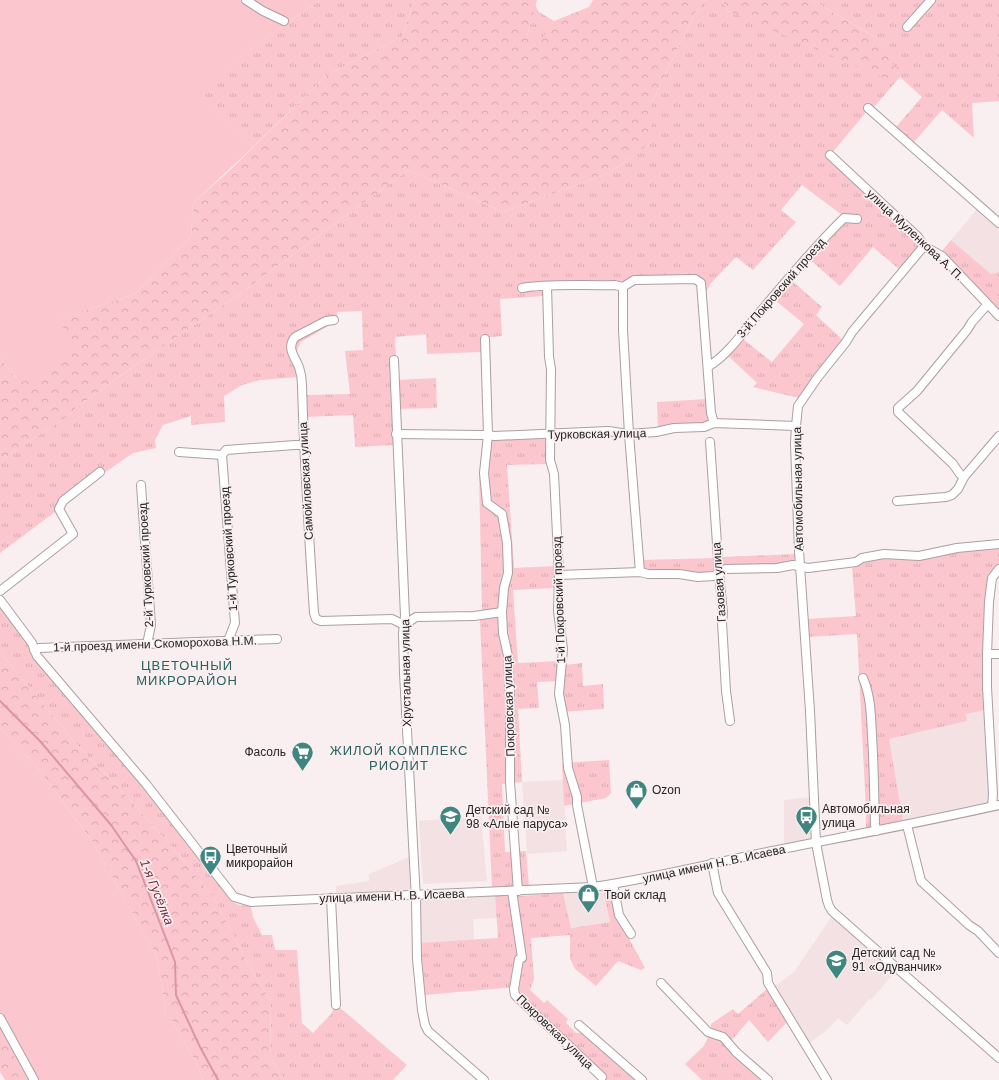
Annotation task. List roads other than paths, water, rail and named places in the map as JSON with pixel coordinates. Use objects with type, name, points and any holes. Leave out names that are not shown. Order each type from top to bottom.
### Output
[{"type":"street","points":[[246,0],[284,21]]},
{"type":"street","points":[[907,27],[931,0]]},
{"type":"street","points":[[868,108],[999,223]]},
{"type":"street","name":"улица Муленкова А. П.","points":[[830,155],[918,237],[924,246],[942,256],[999,316]]},
{"type":"street","name":"3-й Покровский проезд","points":[[709,366],[715,363],[736,340],[821,240],[844,218],[857,219]]},
{"type":"street","name":"Автомобильная улица","points":[[924,246],[852,332],[798,406],[795,444],[800,566],[816,843],[826,900],[832,911],[999,1058]]},
{"type":"street","points":[[522,288],[532,286],[623,287],[634,280],[694,279],[701,283],[714,423]]},
{"type":"street","name":"1-й Покровский проезд","points":[[547,286],[549,358],[551,369],[550,460],[554,474],[559,575],[558,611],[563,649],[559,694],[565,725],[568,768],[577,797],[577,805],[593,886]]},
{"type":"street","points":[[623,287],[629,434],[640,572]]},
{"type":"street","points":[[964,477],[953,464],[898,412],[898,408],[918,391],[987,305]]},
{"type":"street","name":"Самойловская улица","points":[[334,320],[326,320],[295,337],[290,346],[299,367],[302,379],[304,445],[314,613],[316,619],[321,621],[392,619],[404,625]]},
{"type":"street","name":"Покровская улица","points":[[485,339],[488,435],[484,473],[487,503],[502,514],[507,544],[508,573],[504,588],[502,612],[503,633],[508,656],[510,698],[510,782],[515,891],[522,958],[519,959],[514,989],[515,995],[602,1077]]},
{"type":"street","name":"Хрустальная улица","points":[[394,360],[405,616],[404,681],[417,959],[425,1024],[430,1033],[484,1080]]},
{"type":"street","name":"Турковская улица","points":[[396,434],[495,436],[608,431],[624,432],[629,434],[656,432],[674,428],[704,427],[714,423],[796,426]]},
{"type":"street","points":[[897,501],[946,497],[952,495],[958,489],[964,477],[999,436]]},
{"type":"street","name":"Газовая улица","points":[[710,442],[723,613],[722,622],[726,691],[730,721]]},
{"type":"street","points":[[180,452],[222,455],[226,450],[304,445]]},
{"type":"street","name":"1-й Турковский проезд","points":[[222,455],[235,623],[228,641]]},
{"type":"street","points":[[0,591],[73,534],[59,509],[63,501],[100,472]]},
{"type":"street","name":"2-й Турковский проезд","points":[[141,485],[151,625],[147,644]]},
{"type":"street","points":[[559,575],[640,572],[714,576],[726,569],[777,568],[793,564],[808,568],[856,562],[862,558],[884,554],[920,556],[957,548],[999,544]]},
{"type":"street","points":[[996,806],[995,757],[987,654],[989,602],[992,578],[999,569]]},
{"type":"street","points":[[0,600],[32,643],[34,650]]},
{"type":"street","points":[[404,625],[416,617],[474,616],[502,612]]},
{"type":"street","name":"1-й проезд имени Скоморохова Н.М.","points":[[34,650],[39,648],[277,639]]},
{"type":"street","name":"улица имени Н. В. Исаева","points":[[34,650],[37,656],[146,784],[234,897],[251,902],[515,891],[613,884],[712,863],[876,832],[996,806]]},
{"type":"street","points":[[987,654],[999,654]]},
{"type":"street","points":[[863,678],[870,704],[874,758],[876,832]]},
{"type":"street","points":[[907,825],[921,881],[969,925],[978,931],[999,953]]},
{"type":"street","points":[[712,863],[718,893],[767,973],[768,983],[828,1080]]},
{"type":"street","points":[[613,884],[619,915],[630,934]]},
{"type":"street","points":[[331,898],[336,1005]]},
{"type":"street","points":[[661,983],[708,1032],[723,1036],[736,1052],[768,1080]]},
{"type":"street","points":[[0,1018],[34,1080]]},
{"type":"street","name":"Покровская улица","points":[[578,1025],[642,1080]]},
{"type":"waterway","name":"1-я Гусёлка","points":[[0,701],[40,741],[111,825],[136,861],[175,962],[176,995],[199,1045],[218,1080]]},
{"type":"place","name":"Фасоль","points":[[302,772]]},
{"type":"place","name":"Ozon","points":[[636,810]]},
{"type":"place","name":"Детский сад № 98 «Алые паруса»","points":[[451,836]]},
{"type":"place","name":"Автомобильная улица","points":[[806,836]]},
{"type":"place","name":"Цветочный микрорайон","points":[[211,876]]},
{"type":"place","name":"Твой склад","points":[[589,914]]},
{"type":"place","name":"Детский сад № 91 «Одуванчик»","points":[[836,980]]},
{"type":"district","name":"ЦВЕТОЧНЫЙ МИКРОРАЙОН","points":[[187,672]]},
{"type":"district","name":"ЖИЛОЙ КОМПЛЕКС РИОЛИТ","points":[[399,758]]}]
